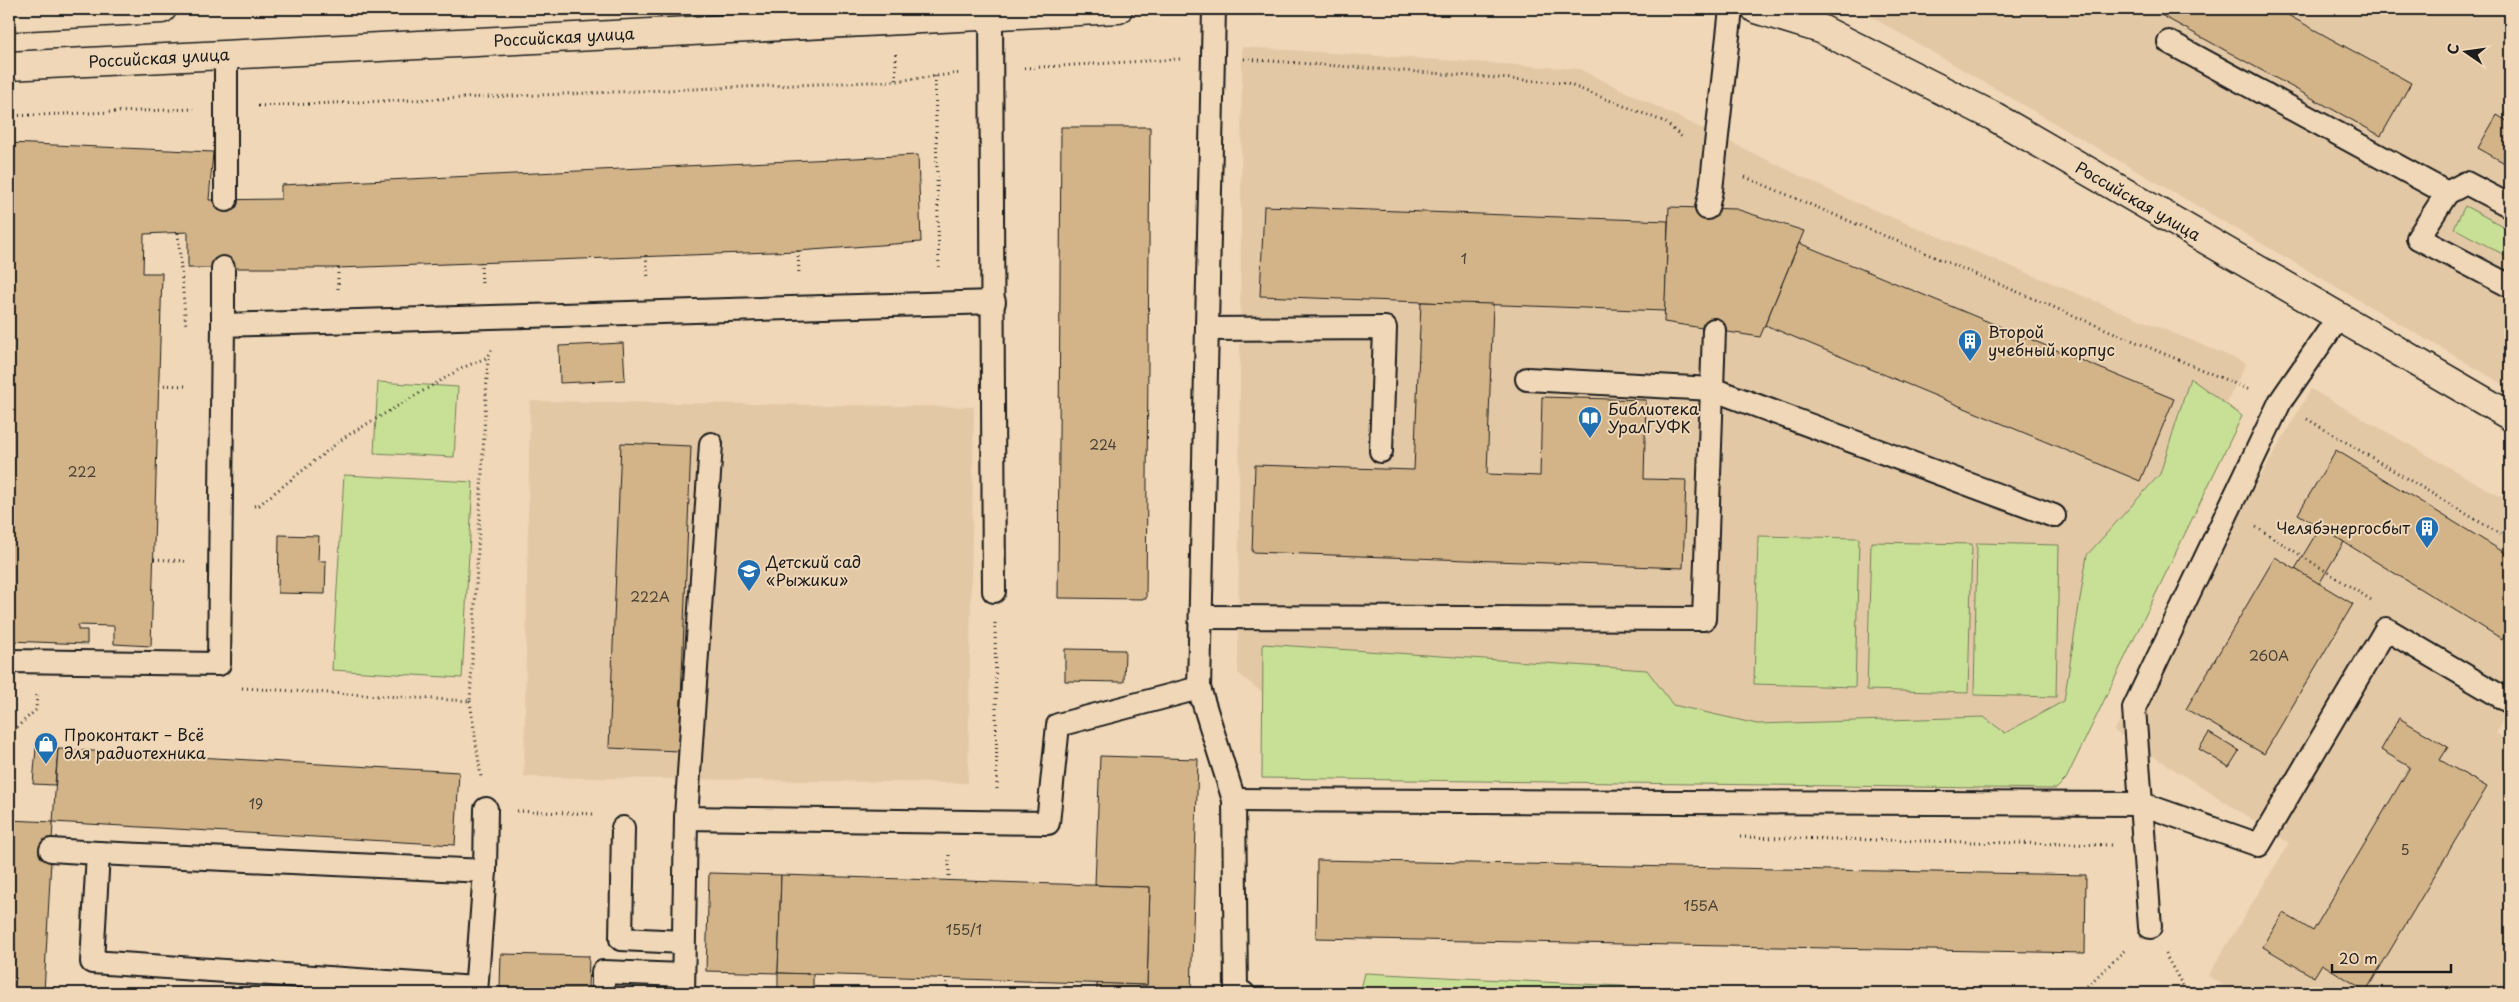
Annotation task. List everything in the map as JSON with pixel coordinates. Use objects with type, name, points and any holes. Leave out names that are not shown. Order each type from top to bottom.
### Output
[{"type":"main road","points":[[9,17],[162,9]]},
{"type":"main road","name":"Российская улица","points":[[9,66],[1118,9]]},
{"type":"main road","name":"Российская улица","points":[[1756,9],[1821,30],[1993,116],[2338,318],[2510,416]]},
{"type":"lane","points":[[1214,9],[1199,688],[1234,800],[1236,990],[1244,993]]},
{"type":"lane","points":[[1707,208],[1714,164],[1731,9]]},
{"type":"lane","points":[[991,15],[994,302],[994,591]]},
{"type":"lane","points":[[2169,42],[2447,192]]},
{"type":"lane","points":[[226,54],[226,200]]},
{"type":"lane","points":[[2510,206],[2466,183],[2447,192],[2418,238],[2510,286]]},
{"type":"lane","points":[[9,661],[219,664],[223,268]]},
{"type":"lane","points":[[223,325],[994,302]]},
{"type":"lane","points":[[2150,927],[2134,708],[2280,402],[2338,318]]},
{"type":"lane","points":[[1207,329],[1385,328],[1381,451]]},
{"type":"lane","points":[[1201,617],[1704,619],[1714,330]]},
{"type":"lane","points":[[1527,379],[1712,389],[2054,516]]},
{"type":"lane","points":[[603,993],[603,972],[683,984],[686,818],[711,444]]},
{"type":"lane","points":[[1234,800],[2142,804],[2258,845],[2386,628],[2510,702]]},
{"type":"lane","points":[[686,818],[1048,823],[1058,725],[1199,688]]},
{"type":"lane","points":[[98,853],[92,962],[476,990],[486,810]]},
{"type":"lane","points":[[623,828],[621,939],[683,942]]},
{"type":"lane","points":[[51,850],[484,872]]},
{"type":"path","points":[[9,116],[896,81],[992,70],[1212,57],[1565,83],[1665,122],[1714,164],[2280,402],[2510,540]]},
{"type":"path","points":[[930,271],[940,271],[935,76]]},
{"type":"path","points":[[178,233],[186,327]]},
{"type":"path","points":[[338,268],[339,297]]},
{"type":"path","points":[[790,277],[808,276]]},
{"type":"path","points":[[221,514],[259,505],[345,437],[462,368],[488,356],[470,701],[486,810],[600,814]]},
{"type":"path","points":[[158,385],[186,386]]},
{"type":"path","points":[[2228,510],[2375,603],[2386,628]]},
{"type":"path","points":[[154,559],[185,561]]},
{"type":"path","points":[[994,591],[997,760]]},
{"type":"path","points":[[219,664],[225,687],[470,701]]},
{"type":"path","points":[[9,734],[36,710],[37,688]]},
{"type":"path","points":[[2080,993],[2150,927],[2187,993]]},
{"type":"path","points":[[946,993],[947,978]]},
{"type":"shaded area","points":[[1857,9],[2510,9],[2510,388],[1872,17]]},
{"type":"shaded area","points":[[1242,47],[1579,69],[1850,200],[2246,363],[2079,709],[1955,769],[1343,758],[1238,673]]},
{"type":"shaded area","points":[[2311,389],[2510,502],[2510,707],[2496,733],[2510,742],[2510,993],[2237,993],[2208,976],[2289,843],[2114,731]]},
{"type":"shaded area","name":"Детский сад «Рыжики»","points":[[530,401],[974,407],[968,783],[524,777]]},
{"type":"green space","points":[[2465,206],[2510,230],[2510,258],[2454,228]]},
{"type":"green space","points":[[2190,378],[2242,416],[2066,779],[2056,789],[1262,778],[1263,644],[1647,670],[1673,705],[1757,724],[1984,717],[2005,733],[2064,701],[2087,555],[2160,474]]},
{"type":"green space","points":[[378,382],[458,387],[454,457],[374,453]]},
{"type":"green space","points":[[344,475],[473,482],[462,678],[332,670]]},
{"type":"green space","points":[[1758,536],[1859,538],[1855,687],[1754,684]]},
{"type":"green space","points":[[1871,542],[1972,544],[1968,693],[1867,690]]},
{"type":"green space","points":[[1977,543],[2059,545],[2056,697],[1974,695]]},
{"type":"green space","points":[[1365,973],[1759,993],[1360,993]]},
{"type":"building","points":[[2150,9],[2277,9],[2411,83],[2381,136]]},
{"type":"building","points":[[2497,115],[2510,123],[2510,166],[2478,148]]},
{"type":"building","points":[[1061,127],[1150,127],[1146,599],[1058,598]]},
{"type":"building","points":[[9,143],[213,152],[209,200],[281,199],[281,185],[918,155],[921,242],[798,251],[338,268],[188,268],[188,232],[144,234],[143,273],[162,273],[151,646],[114,644],[114,626],[78,625],[78,630],[87,630],[87,644],[9,641]]},
{"type":"building","points":[[1264,206],[1668,221],[1665,311],[1260,296]]},
{"type":"building","points":[[1669,207],[1736,209],[1804,231],[1760,337],[1664,322]]},
{"type":"building","name":"Второй учебный корпус","points":[[1799,243],[2174,399],[2140,481],[1765,325]]},
{"type":"building","points":[[1421,302],[1493,304],[1487,474],[1540,476],[1542,397],[1646,400],[1644,479],[1686,480],[1683,568],[1252,552],[1255,465],[1414,470]]},
{"type":"building","points":[[623,343],[625,380],[560,383],[559,346]]},
{"type":"building","points":[[621,443],[691,446],[679,751],[609,748]]},
{"type":"building","name":"Челябэнергосбыт","points":[[2336,450],[2510,556],[2510,625],[2502,639],[2298,514]]},
{"type":"building","points":[[2320,527],[2344,542],[2319,584],[2295,569]]},
{"type":"building","points":[[279,535],[319,536],[318,561],[326,561],[325,594],[278,593]]},
{"type":"building","points":[[2275,557],[2353,604],[2264,754],[2186,709]]},
{"type":"building","points":[[1065,649],[1125,650],[1124,682],[1065,681]]},
{"type":"building","points":[[2399,718],[2448,747],[2440,760],[2487,787],[2366,991],[2322,964],[2314,977],[2263,947],[2283,913],[2313,931],[2410,767],[2381,750]]},
{"type":"building","points":[[2209,733],[2239,751],[2229,767],[2199,749]]},
{"type":"building","points":[[36,748],[58,749],[55,785],[33,784]]},
{"type":"building","points":[[58,749],[459,772],[455,845],[53,822]]},
{"type":"building","points":[[1100,756],[1198,759],[1191,993],[1097,993],[1097,983],[1147,985],[1150,887],[1095,885]]},
{"type":"building","points":[[9,820],[53,822],[44,993],[9,993]]},
{"type":"building","points":[[1317,860],[2086,875],[2085,953],[1316,938]]},
{"type":"building","points":[[709,873],[781,875],[778,973],[706,971]]},
{"type":"building","points":[[781,875],[1150,887],[1147,985],[778,973]]},
{"type":"building","points":[[501,954],[589,956],[588,990],[500,988]]},
{"type":"building","points":[[778,973],[813,974],[813,993],[778,993]]},
{"type":"place","name":"Второй учебный корпус","points":[[1970,362]]},
{"type":"place","name":"Библиотека УралГУФК","points":[[1590,439]]},
{"type":"place","name":"Челябэнергосбыт","points":[[2427,549]]},
{"type":"place","name":"Детский сад «Рыжики»","points":[[749,592]]},
{"type":"place","name":"Проконтакт – Всё для радиотехника","points":[[46,765]]}]
